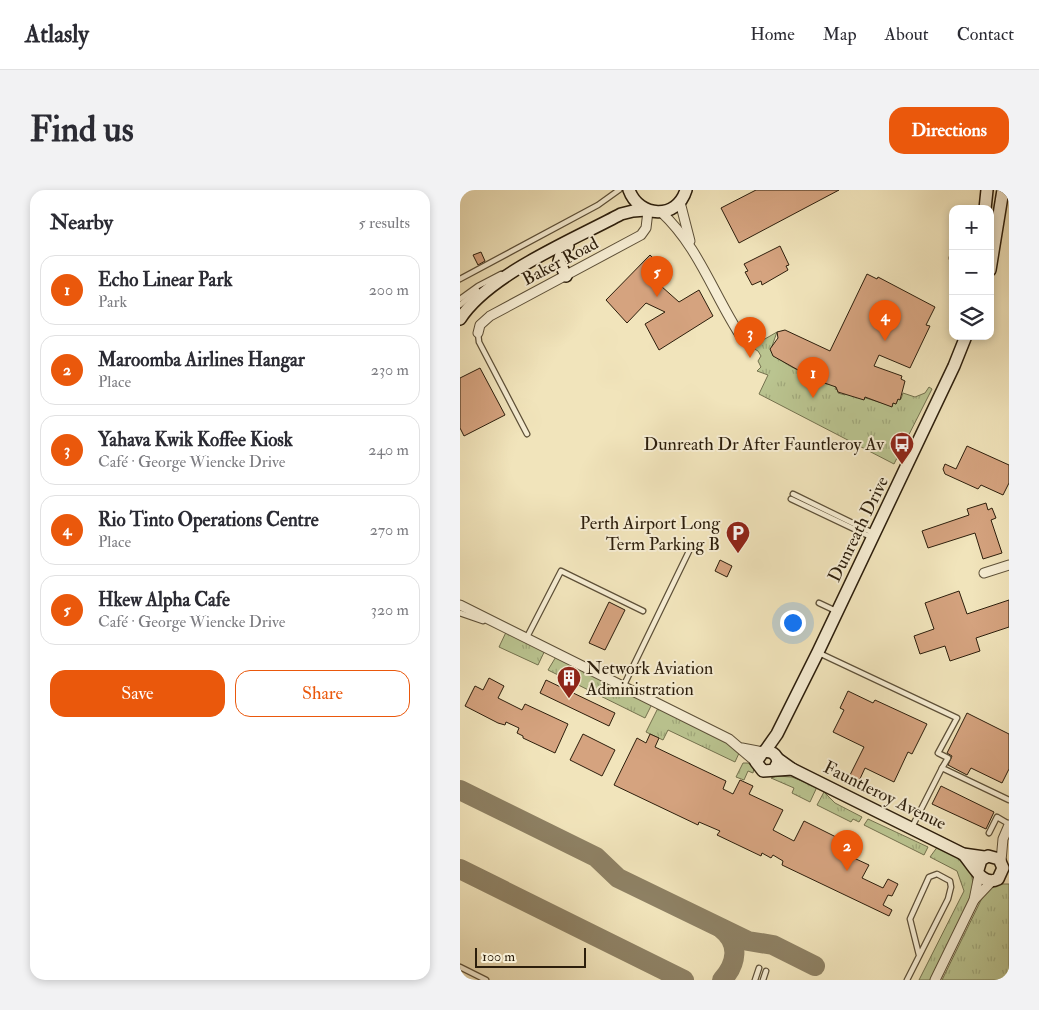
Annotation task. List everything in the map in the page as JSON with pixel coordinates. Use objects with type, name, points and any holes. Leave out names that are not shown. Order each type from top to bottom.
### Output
[{"type":"main road","points":[[629,190],[635,202],[647,210]]},
{"type":"main road","points":[[460,319],[476,299],[526,265],[628,212],[647,210],[661,212],[680,202],[686,190]]},
{"type":"main road","points":[[985,205],[987,190]]},
{"type":"main road","points":[[993,250],[1003,190]]},
{"type":"main road","points":[[566,276],[559,261],[560,254],[590,231]]},
{"type":"main road","name":"Dunreath Drive","points":[[771,757],[777,734],[874,536],[964,340]]},
{"type":"main road","points":[[771,757],[763,772],[756,762],[771,757]]},
{"type":"main road","name":"Fauntleroy Avenue","points":[[771,757],[963,854],[986,857]]},
{"type":"main road","name":"Fauntleroy Avenue","points":[[963,854],[978,873]]},
{"type":"main road","points":[[986,857],[996,857],[1004,867],[1000,881],[985,880],[978,873],[979,863],[986,857]]},
{"type":"street","points":[[680,202],[691,246]]},
{"type":"street","name":"Baker Road","points":[[478,333],[480,325],[490,316],[644,232],[647,210]]},
{"type":"street","points":[[661,212],[677,227],[691,246],[742,338]]},
{"type":"street","points":[[984,573],[1009,565]]},
{"type":"street","name":"Fauntleroy Avenue","points":[[460,605],[729,738],[756,762]]},
{"type":"street","name":"Fauntleroy Avenue","points":[[742,748],[771,757]]},
{"type":"street","points":[[986,857],[1003,839],[1009,824]]},
{"type":"street","points":[[1003,839],[1004,867]]},
{"type":"street","points":[[935,980],[974,900],[978,873]]},
{"type":"street","points":[[974,900],[1000,881]]},
{"type":"lane","points":[[460,279],[584,212],[619,190]]},
{"type":"lane","points":[[460,299],[508,270],[526,265]]},
{"type":"lane","points":[[460,305],[488,281]]},
{"type":"lane","points":[[478,333],[479,342],[527,434]]},
{"type":"lane","points":[[792,497],[874,536]]},
{"type":"lane","points":[[624,685],[692,545]]},
{"type":"lane","points":[[527,637],[561,571],[643,611]]},
{"type":"lane","points":[[819,603],[838,611]]},
{"type":"lane","points":[[460,613],[502,625]]},
{"type":"lane","points":[[818,652],[957,718],[938,753],[948,758],[912,828]]},
{"type":"lane","points":[[942,768],[1009,800]]},
{"type":"lane","points":[[988,833],[997,817],[1009,824]]},
{"type":"lane","points":[[907,980],[951,892],[950,881],[937,874],[929,877],[910,919],[919,955]]},
{"type":"lane","points":[[460,967],[486,980]]},
{"type":"lane","points":[[755,980],[759,968]]},
{"type":"lane","points":[[763,980],[766,971]]},
{"type":"green space","points":[[777,332],[771,349],[777,357],[799,371],[808,372],[808,376],[816,377],[817,381],[827,384],[838,380],[835,389],[838,390],[838,393],[845,395],[846,392],[892,406],[893,403],[896,404],[898,399],[901,399],[903,393],[915,397],[925,393],[929,387],[932,389],[894,464],[759,394],[768,375],[757,371],[761,367],[758,361],[761,356],[758,351],[751,347]]},
{"type":"green space","points":[[508,628],[547,646],[538,665],[499,647]]},
{"type":"green space","points":[[557,655],[653,702],[645,718],[548,670]]},
{"type":"green space","points":[[659,706],[735,745],[740,751],[735,762],[668,730],[663,740],[646,732]]},
{"type":"green space","points":[[743,763],[748,763],[754,768],[753,773],[748,771],[744,780],[736,777]]},
{"type":"green space","points":[[777,776],[792,777],[817,787],[810,802],[792,793],[794,788],[771,778]]},
{"type":"green space","points":[[824,792],[835,803],[862,817],[859,822],[853,819],[851,822],[817,805]]},
{"type":"green space","points":[[868,819],[928,847],[924,855],[864,825]]},
{"type":"green space","points":[[938,846],[965,864],[972,877],[972,895],[932,980],[919,980],[964,891],[957,871],[930,857]]},
{"type":"green space","points":[[1001,884],[1009,884],[1009,980],[942,980],[983,896],[991,888]]},
{"type":"building","points":[[756,190],[839,190],[739,243],[721,208]]},
{"type":"building","points":[[780,246],[789,265],[786,266],[788,270],[762,285],[761,281],[752,285],[745,272],[748,271],[744,264]]},
{"type":"building","points":[[481,252],[485,261],[478,265],[473,255]]},
{"type":"building","points":[[650,255],[671,275],[661,286],[679,302],[699,290],[713,316],[659,350],[645,324],[665,312],[646,303],[627,323],[606,300]]},
{"type":"building","points":[[867,274],[877,279],[878,277],[935,307],[926,325],[930,326],[910,368],[879,355],[874,366],[902,376],[901,379],[905,381],[900,400],[898,399],[896,404],[893,403],[892,407],[865,397],[864,400],[838,392],[836,387],[816,380],[773,356],[770,349],[778,338],[777,332],[785,330],[830,351]]},
{"type":"building","points":[[480,368],[505,415],[464,436],[460,428],[460,378]]},
{"type":"building","points":[[967,446],[1009,465],[1009,483],[1003,495],[981,485],[978,489],[945,474],[943,469],[945,464],[956,469]]},
{"type":"building","points":[[986,503],[988,510],[992,508],[996,518],[991,520],[1002,553],[983,559],[975,533],[928,548],[922,531],[969,515],[967,509]]},
{"type":"building","points":[[720,560],[732,566],[727,577],[715,571]]},
{"type":"building","points":[[959,591],[967,614],[1009,600],[1009,627],[976,638],[980,651],[950,661],[945,646],[920,654],[914,636],[934,629],[925,603]]},
{"type":"building","points":[[609,602],[625,610],[605,650],[589,643]]},
{"type":"building","points":[[489,678],[504,686],[498,698],[522,710],[525,704],[568,724],[555,753],[523,738],[523,736],[517,733],[519,728],[506,722],[505,725],[498,723],[465,706],[475,686],[483,690]]},
{"type":"building","name":"Network Aviation Administration","points":[[546,680],[615,713],[609,726],[540,693]]},
{"type":"building","points":[[848,691],[873,703],[875,700],[927,724],[912,754],[908,752],[894,782],[865,768],[859,781],[849,777],[864,747],[833,732],[844,710],[840,708]]},
{"type":"building","points":[[967,713],[1009,734],[1009,769],[1002,783],[971,768],[967,775],[948,765],[952,756],[947,753]]},
{"type":"building","points":[[583,734],[615,750],[602,776],[570,760]]},
{"type":"building","points":[[650,734],[659,738],[655,747],[726,781],[723,789],[733,794],[740,780],[753,786],[749,794],[783,810],[773,830],[794,841],[804,821],[842,840],[841,844],[846,846],[843,853],[869,865],[862,878],[883,888],[888,879],[898,884],[892,896],[888,895],[883,905],[892,910],[889,916],[782,865],[783,861],[773,855],[771,858],[762,853],[761,856],[717,835],[720,831],[699,822],[698,825],[614,785],[637,738],[646,743]]},
{"type":"building","points":[[941,786],[994,812],[986,829],[932,804]]},
{"type":"taxiway","points":[[460,790],[596,857],[618,878],[748,941],[773,945],[815,966]]},
{"type":"taxiway","points":[[460,869],[684,980]]},
{"type":"taxiway","points":[[722,929],[732,941],[734,954],[731,967],[722,980]]},
{"type":"place","name":"Hkew Alpha Cafe","points":[[657,297]]},
{"type":"place","name":"Rio Tinto Operations Centre","points":[[885,341]]},
{"type":"place","name":"Yahava Kwik Koffee Kiosk","points":[[750,358]]},
{"type":"place","name":"Echo Linear Park","points":[[813,398]]},
{"type":"place","name":"Dunreath Dr After Fauntleroy Av","points":[[902,465]]},
{"type":"place","name":"Perth Airport Long Term Parking B","points":[[738,554]]},
{"type":"place","name":"Network Aviation Administration","points":[[569,699]]},
{"type":"place","name":"Maroomba Airlines Hangar","points":[[847,871]]}]
